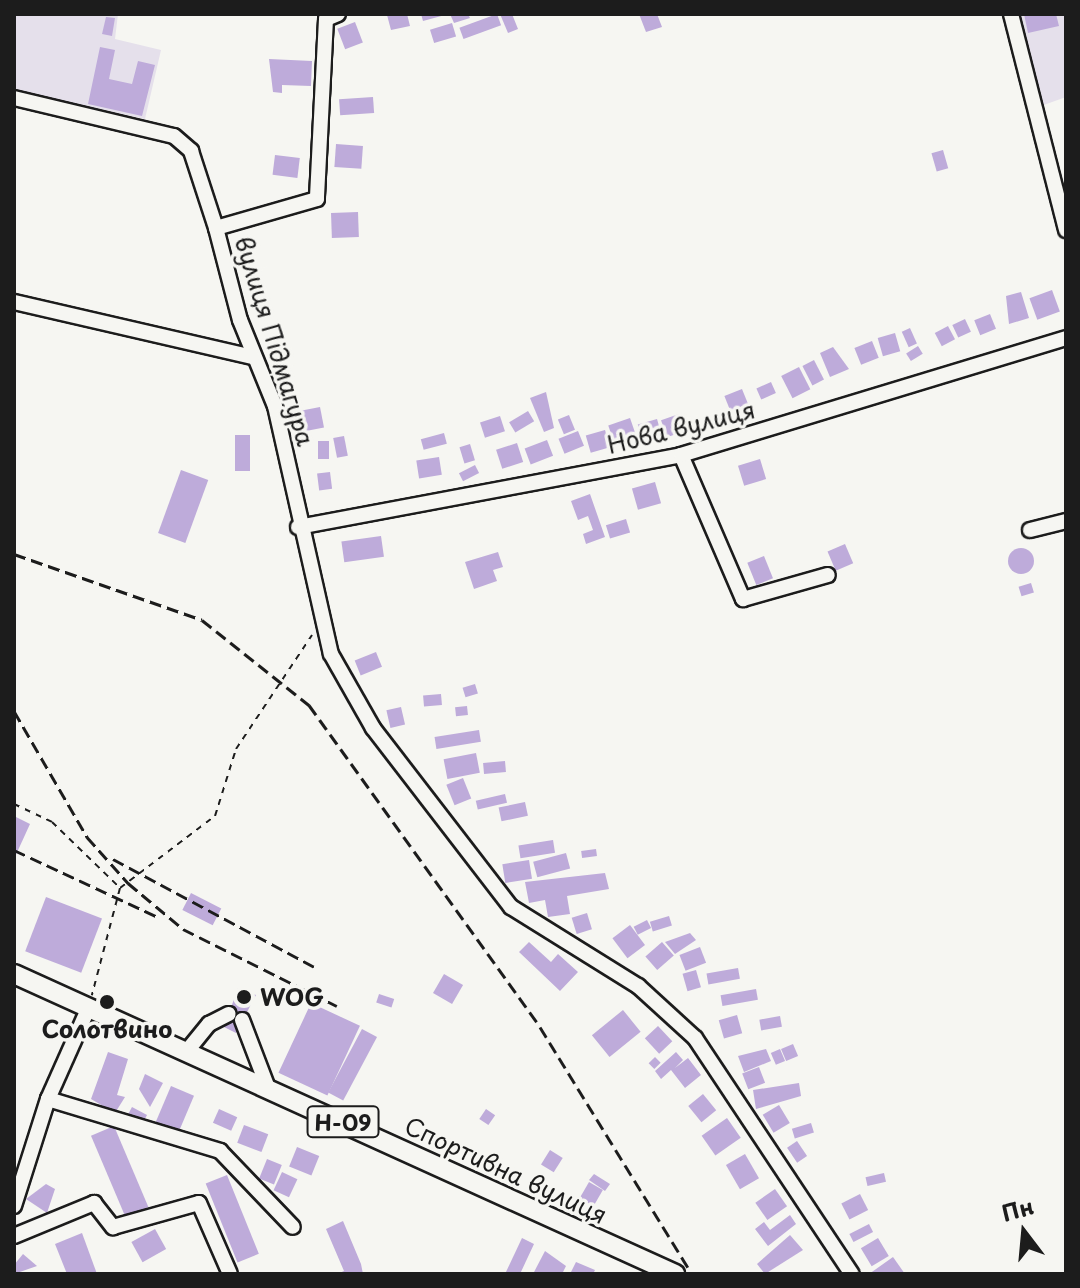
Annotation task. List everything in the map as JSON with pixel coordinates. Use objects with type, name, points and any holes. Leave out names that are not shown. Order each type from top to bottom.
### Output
[{"type":"main road","name":"Спортивна вулиця","points":[[14,974],[672,1273]]},
{"type":"street","name":"вулиця Підмагура","points":[[338,14],[326,19],[317,199],[216,228],[253,357],[275,406],[319,624],[373,728],[511,907],[638,986],[695,1038],[852,1274]]},
{"type":"street","points":[[1011,14],[1066,230]]},
{"type":"street","points":[[14,98],[174,136],[191,151],[216,228]]},
{"type":"street","points":[[14,302],[253,357]]},
{"type":"street","name":"Нова вулиця","points":[[298,527],[681,455],[1066,338]]},
{"type":"street","points":[[681,455],[743,599],[828,575]]},
{"type":"street","points":[[1030,530],[1066,521]]},
{"type":"street","points":[[14,1206],[48,1099],[89,1007]]},
{"type":"street","points":[[187,1051],[209,1024],[236,1017],[268,1088]]},
{"type":"street","points":[[48,1099],[220,1151],[293,1227]]},
{"type":"street","points":[[14,1236],[94,1203],[113,1227],[199,1203],[230,1274]]},
{"type":"path","points":[[89,1007],[120,888],[215,816],[236,749],[319,624]]},
{"type":"path","points":[[14,804],[52,822],[120,888]]},
{"type":"shaded area","points":[[14,14],[118,14],[115,39],[161,50],[145,119],[72,103],[67,113],[14,102]]},
{"type":"shaded area","points":[[1018,14],[1066,14],[1066,97],[1041,106]]},
{"type":"building","points":[[407,14],[410,26],[391,30],[387,15]]},
{"type":"building","points":[[421,14],[445,14],[445,15],[423,21]]},
{"type":"building","points":[[450,14],[468,14],[470,18],[454,23]]},
{"type":"building","points":[[497,14],[501,25],[464,39],[459,28]]},
{"type":"building","points":[[500,14],[512,14],[518,29],[508,33]]},
{"type":"building","points":[[639,14],[657,14],[662,27],[646,32]]},
{"type":"building","points":[[1024,14],[1056,14],[1059,26],[1028,33]]},
{"type":"building","points":[[106,17],[115,18],[112,36],[102,34]]},
{"type":"building","points":[[355,22],[363,43],[345,49],[337,29]]},
{"type":"building","points":[[452,23],[456,36],[434,43],[430,30]]},
{"type":"building","points":[[100,47],[115,50],[109,79],[132,84],[138,61],[155,65],[142,116],[88,104]]},
{"type":"building","points":[[269,59],[312,61],[311,86],[282,85],[282,93],[273,92]]},
{"type":"building","points":[[373,97],[374,113],[340,115],[339,99]]},
{"type":"building","points":[[336,144],[363,146],[361,169],[334,167]]},
{"type":"building","points":[[943,150],[948,168],[937,172],[931,153]]},
{"type":"building","points":[[275,155],[300,158],[297,178],[273,175]]},
{"type":"building","points":[[358,212],[359,237],[332,238],[331,213]]},
{"type":"building","points":[[1052,290],[1060,312],[1037,320],[1029,298]]},
{"type":"building","points":[[1021,292],[1029,318],[1009,324],[1006,296]]},
{"type":"building","points":[[990,314],[996,329],[980,335],[974,320]]},
{"type":"building","points":[[965,319],[971,332],[958,338],[952,325]]},
{"type":"building","points":[[948,326],[955,339],[942,346],[935,333]]},
{"type":"building","points":[[910,328],[917,344],[909,347],[902,332]]},
{"type":"building","points":[[895,333],[900,351],[883,356],[878,338]]},
{"type":"building","points":[[872,341],[879,358],[861,365],[854,348]]},
{"type":"building","points":[[918,346],[923,354],[911,361],[906,353]]},
{"type":"building","points":[[833,347],[849,369],[830,377],[820,353]]},
{"type":"building","points":[[814,360],[824,380],[812,386],[802,366]]},
{"type":"building","points":[[799,367],[810,389],[793,398],[781,376]]},
{"type":"building","points":[[771,382],[776,393],[761,399],[756,389]]},
{"type":"building","points":[[742,389],[748,404],[730,411],[724,396]]},
{"type":"building","points":[[546,392],[554,428],[544,432],[530,398]]},
{"type":"building","points":[[320,407],[324,428],[303,432],[299,411]]},
{"type":"building","points":[[528,411],[534,421],[515,433],[509,422]]},
{"type":"building","points":[[679,414],[685,431],[667,437],[661,420]]},
{"type":"building","points":[[569,415],[575,430],[564,434],[558,419]]},
{"type":"building","points":[[500,416],[505,431],[485,438],[480,422]]},
{"type":"building","points":[[630,418],[636,435],[614,443],[608,425]]},
{"type":"building","points":[[657,419],[662,437],[643,443],[638,425]]},
{"type":"building","points":[[605,430],[610,447],[591,453],[586,436]]},
{"type":"building","points":[[578,431],[584,446],[565,454],[559,439]]},
{"type":"building","points":[[444,433],[447,444],[424,450],[421,439]]},
{"type":"building","points":[[235,435],[250,435],[250,471],[235,471]]},
{"type":"building","points":[[344,436],[348,456],[337,458],[333,438]]},
{"type":"building","points":[[547,440],[553,456],[531,464],[525,449]]},
{"type":"building","points":[[318,441],[329,441],[329,459],[318,459]]},
{"type":"building","points":[[517,443],[523,462],[502,469],[496,450]]},
{"type":"building","points":[[470,444],[475,460],[464,463],[459,447]]},
{"type":"building","points":[[439,457],[442,475],[419,478],[416,461]]},
{"type":"building","points":[[760,459],[766,479],[744,486],[738,466]]},
{"type":"building","points":[[475,465],[479,473],[463,481],[459,473]]},
{"type":"building","points":[[181,470],[208,480],[185,543],[158,533]]},
{"type":"building","points":[[330,472],[332,489],[319,490],[317,474]]},
{"type":"building","points":[[655,482],[661,503],[638,510],[632,489]]},
{"type":"building","points":[[590,494],[605,537],[586,544],[583,534],[593,530],[588,516],[578,520],[571,501]]},
{"type":"building","points":[[626,519],[630,532],[610,539],[606,525]]},
{"type":"building","points":[[381,536],[384,557],[344,562],[341,542]]},
{"type":"building","points":[[845,544],[853,563],[836,571],[828,551]]},
{"type":"building","points":[[1021,548],[1030,552],[1034,561],[1030,570],[1021,574],[1012,570],[1008,561],[1012,552]]},
{"type":"building","points":[[498,552],[503,567],[493,570],[497,581],[474,589],[465,562]]},
{"type":"building","points":[[764,556],[773,578],[756,585],[747,563]]},
{"type":"building","points":[[1031,583],[1034,593],[1021,596],[1019,587]]},
{"type":"building","points":[[376,652],[382,667],[361,675],[355,661]]},
{"type":"building","points":[[475,684],[478,694],[465,697],[463,688]]},
{"type":"building","points":[[441,694],[442,705],[424,707],[423,696]]},
{"type":"building","points":[[467,706],[468,715],[456,716],[455,707]]},
{"type":"building","points":[[401,707],[405,725],[390,728],[386,710]]},
{"type":"building","points":[[479,730],[481,742],[436,749],[435,737]]},
{"type":"building","points":[[476,753],[480,773],[447,779],[444,759]]},
{"type":"building","points":[[505,761],[506,772],[484,774],[483,763]]},
{"type":"building","points":[[463,778],[471,798],[455,805],[446,785]]},
{"type":"building","points":[[505,794],[507,803],[478,810],[476,801]]},
{"type":"building","points":[[525,802],[528,816],[502,821],[499,808]]},
{"type":"building","points":[[14,816],[30,824],[14,859]]},
{"type":"building","points":[[553,840],[555,853],[520,858],[518,845]]},
{"type":"building","points":[[596,849],[597,856],[582,858],[581,851]]},
{"type":"building","points":[[566,853],[570,868],[537,877],[533,862]]},
{"type":"building","points":[[529,860],[532,879],[505,883],[502,864]]},
{"type":"building","points":[[605,873],[609,889],[567,896],[570,914],[548,917],[545,900],[529,903],[525,882]]},
{"type":"building","points":[[191,893],[221,908],[213,925],[182,910]]},
{"type":"building","points":[[46,897],[102,919],[81,973],[25,951]]},
{"type":"building","points":[[587,913],[592,929],[577,934],[572,918]]},
{"type":"building","points":[[669,916],[672,926],[653,931],[650,922]]},
{"type":"building","points":[[647,920],[651,928],[638,935],[634,927]]},
{"type":"building","points":[[630,925],[645,945],[627,958],[612,938]]},
{"type":"building","points":[[690,933],[696,940],[675,954],[665,942]]},
{"type":"building","points":[[529,942],[551,962],[558,954],[578,972],[560,991],[519,952]]},
{"type":"building","points":[[662,942],[674,956],[657,970],[645,956]]},
{"type":"building","points":[[700,947],[706,963],[686,971],[679,955]]},
{"type":"building","points":[[738,968],[740,979],[708,984],[706,974]]},
{"type":"building","points":[[696,970],[701,987],[688,991],[683,974]]},
{"type":"building","points":[[444,974],[463,985],[452,1004],[433,993]]},
{"type":"building","points":[[238,988],[256,995],[236,1033],[224,1027]]},
{"type":"building","points":[[756,989],[758,1000],[722,1006],[721,995]]},
{"type":"building","points":[[100,993],[111,998],[108,1004],[98,998]]},
{"type":"building","points":[[379,994],[394,999],[391,1008],[376,1003]]},
{"type":"building","points":[[311,1003],[360,1026],[327,1096],[278,1073]]},
{"type":"building","points":[[623,1010],[641,1032],[610,1057],[592,1035]]},
{"type":"building","points":[[737,1015],[742,1033],[724,1039],[719,1020]]},
{"type":"building","points":[[780,1016],[782,1027],[761,1030],[759,1020]]},
{"type":"building","points":[[658,1026],[672,1041],[659,1054],[645,1038]]},
{"type":"building","points":[[362,1029],[377,1037],[343,1101],[328,1093]]},
{"type":"building","points":[[793,1044],[798,1056],[786,1061],[781,1049]]},
{"type":"building","points":[[766,1049],[771,1061],[744,1072],[738,1056]]},
{"type":"building","points":[[780,1049],[785,1061],[776,1065],[771,1053]]},
{"type":"building","points":[[108,1052],[128,1059],[117,1095],[125,1097],[115,1113],[91,1099]]},
{"type":"building","points":[[676,1052],[683,1060],[675,1068],[688,1058],[701,1075],[685,1088],[671,1070],[661,1079],[655,1071]]},
{"type":"building","points":[[655,1057],[661,1063],[654,1069],[649,1063]]},
{"type":"building","points":[[759,1067],[765,1083],[748,1089],[742,1073]]},
{"type":"building","points":[[145,1074],[163,1083],[150,1107],[139,1089]]},
{"type":"building","points":[[799,1083],[801,1096],[756,1109],[753,1090]]},
{"type":"building","points":[[171,1086],[194,1096],[178,1134],[155,1125]]},
{"type":"building","points":[[703,1094],[716,1110],[701,1122],[688,1106]]},
{"type":"building","points":[[779,1105],[790,1123],[774,1133],[763,1115]]},
{"type":"building","points":[[132,1107],[147,1115],[143,1122],[128,1114]]},
{"type":"building","points":[[219,1109],[237,1117],[231,1131],[213,1123]]},
{"type":"building","points":[[486,1109],[495,1115],[488,1125],[479,1119]]},
{"type":"building","points":[[727,1118],[741,1138],[715,1155],[702,1136]]},
{"type":"building","points":[[811,1123],[814,1133],[795,1138],[792,1129]]},
{"type":"building","points":[[244,1125],[268,1134],[261,1152],[237,1143]]},
{"type":"building","points":[[114,1126],[148,1207],[125,1217],[91,1136]]},
{"type":"building","points":[[797,1141],[807,1156],[797,1163],[787,1148]]},
{"type":"building","points":[[297,1147],[319,1156],[311,1175],[289,1166]]},
{"type":"building","points":[[550,1150],[563,1158],[554,1172],[541,1164]]},
{"type":"building","points":[[745,1154],[759,1178],[740,1189],[726,1165]]},
{"type":"building","points":[[267,1159],[282,1165],[274,1184],[259,1178]]},
{"type":"building","points":[[282,1172],[297,1179],[289,1197],[274,1190]]},
{"type":"building","points":[[884,1173],[886,1182],[868,1186],[865,1177]]},
{"type":"building","points":[[594,1174],[610,1184],[605,1191],[589,1180]]},
{"type":"building","points":[[227,1175],[259,1254],[238,1262],[206,1184]]},
{"type":"building","points":[[589,1182],[603,1190],[593,1207],[579,1199]]},
{"type":"building","points":[[46,1184],[55,1189],[47,1213],[26,1199]]},
{"type":"building","points":[[775,1189],[787,1206],[767,1220],[755,1203]]},
{"type":"building","points":[[860,1194],[868,1210],[849,1220],[841,1204]]},
{"type":"building","points":[[790,1215],[796,1224],[768,1246],[755,1229],[764,1222],[770,1230]]},
{"type":"building","points":[[343,1221],[363,1274],[337,1274],[344,1271],[326,1229]]},
{"type":"building","points":[[869,1224],[873,1232],[853,1242],[849,1234]]},
{"type":"building","points":[[155,1229],[166,1249],[143,1262],[131,1242]]},
{"type":"building","points":[[82,1233],[97,1274],[67,1274],[55,1244]]},
{"type":"building","points":[[790,1235],[803,1250],[765,1274],[757,1264]]},
{"type":"building","points":[[522,1238],[534,1244],[520,1274],[505,1274]]},
{"type":"building","points":[[878,1238],[889,1256],[872,1266],[861,1248]]},
{"type":"building","points":[[545,1251],[566,1266],[562,1274],[533,1274]]},
{"type":"building","points":[[23,1254],[37,1266],[14,1274],[14,1265]]},
{"type":"building","points":[[893,1257],[905,1274],[869,1274]]},
{"type":"building","points":[[576,1262],[595,1270],[593,1274],[570,1274]]},
{"type":"railway","points":[[14,554],[202,620],[309,705],[540,1027],[692,1274]]},
{"type":"railway","points":[[14,711],[87,837],[128,883],[183,929],[337,1006]]},
{"type":"railway","points":[[14,850],[158,917]]},
{"type":"railway","points":[[113,859],[314,967]]},
{"type":"place","name":"WOG","points":[[244,997]]},
{"type":"place","name":"Солотвино","points":[[107,1002]]}]
